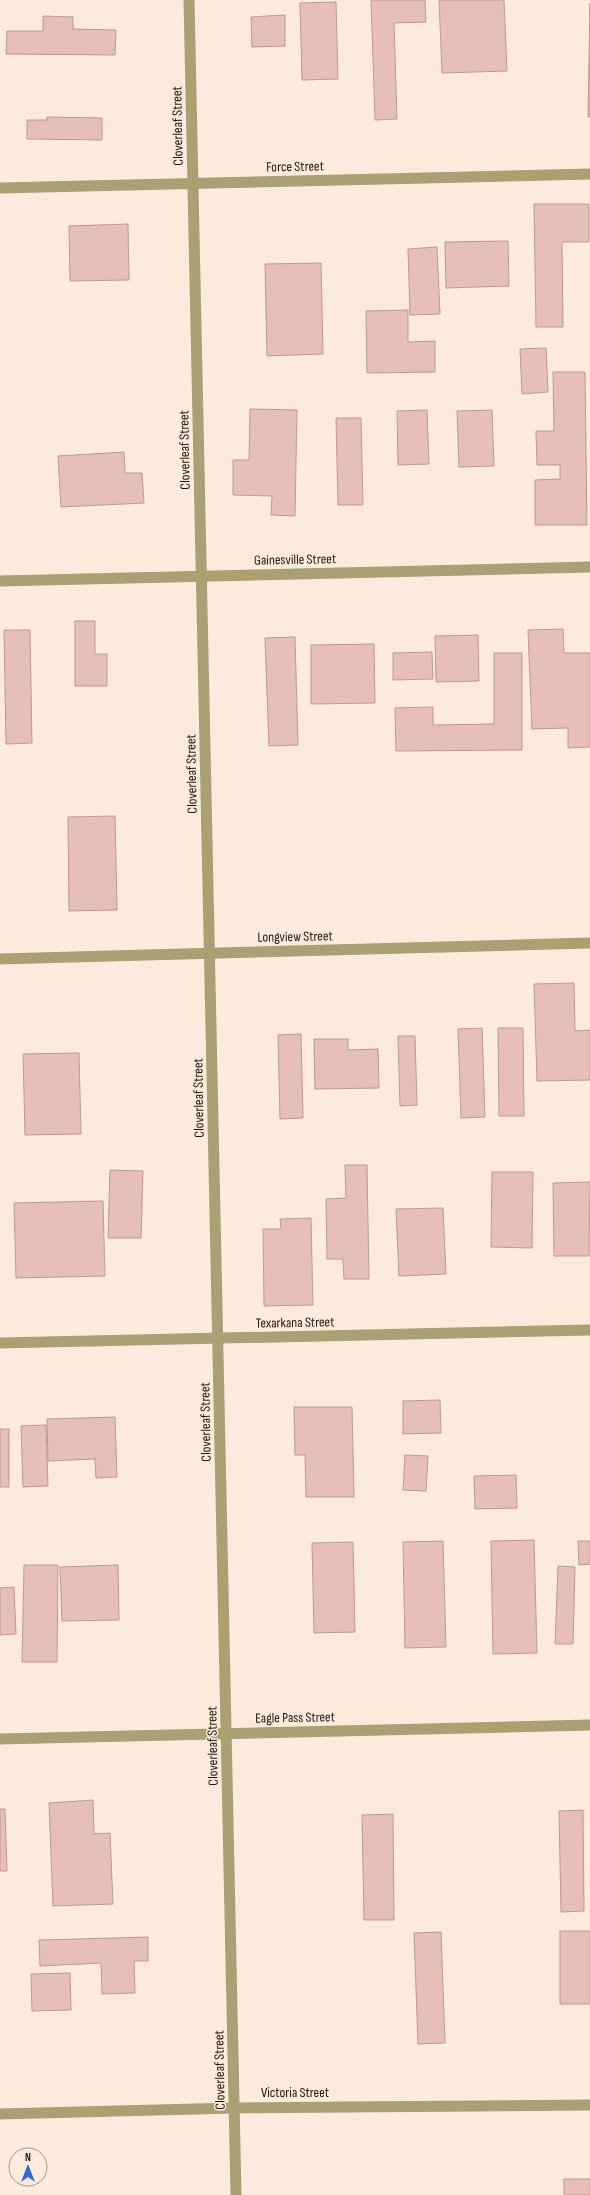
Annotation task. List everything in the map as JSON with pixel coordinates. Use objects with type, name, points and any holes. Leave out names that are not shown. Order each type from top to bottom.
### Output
[{"type":"street","name":"Cloverleaf Street","points":[[189,0],[236,2195]]},
{"type":"street","name":"Force Street","points":[[0,188],[590,174]]},
{"type":"street","name":"Gainesville Street","points":[[0,581],[590,567]]},
{"type":"street","name":"Longview Street","points":[[0,959],[590,944]]},
{"type":"street","name":"Texarkana Street","points":[[0,1343],[590,1330]]},
{"type":"street","name":"Eagle Pass Street","points":[[0,1739],[590,1725]]},
{"type":"street","name":"Victoria Street","points":[[0,2114],[235,2108],[590,2105]]},
{"type":"building","points":[[371,0],[425,0],[426,22],[394,23],[397,119],[375,120]]},
{"type":"building","points":[[439,0],[504,0],[507,71],[442,73]]},
{"type":"building","points":[[336,2],[338,79],[302,80],[300,3]]},
{"type":"building","points":[[590,3],[590,117],[588,117]]},
{"type":"building","points":[[285,15],[285,46],[252,47],[251,17]]},
{"type":"building","points":[[43,16],[73,17],[73,29],[116,30],[115,55],[6,54],[7,31],[43,31]]},
{"type":"building","points":[[47,117],[102,118],[102,140],[27,139],[27,120],[47,120]]},
{"type":"building","points":[[534,204],[589,204],[589,242],[562,242],[563,327],[536,327]]},
{"type":"building","points":[[128,224],[129,280],[70,281],[69,226]]},
{"type":"building","points":[[508,241],[509,286],[446,288],[445,242]]},
{"type":"building","points":[[437,247],[440,314],[410,315],[408,249]]},
{"type":"building","points":[[321,263],[323,354],[267,356],[265,264]]},
{"type":"building","points":[[408,310],[408,342],[435,341],[435,372],[367,373],[366,311]]},
{"type":"building","points":[[546,348],[548,392],[522,394],[520,349]]},
{"type":"building","points":[[553,372],[585,372],[587,525],[535,525],[535,480],[560,479],[560,465],[537,465],[536,431],[554,431]]},
{"type":"building","points":[[250,409],[297,410],[295,516],[271,515],[272,496],[233,495],[233,460],[249,460]]},
{"type":"building","points":[[427,410],[429,464],[398,465],[397,411]]},
{"type":"building","points":[[492,410],[494,466],[459,467],[457,411]]},
{"type":"building","points":[[336,418],[361,418],[363,505],[338,505]]},
{"type":"building","points":[[124,452],[125,473],[142,473],[144,503],[61,507],[58,456]]},
{"type":"building","points":[[75,621],[95,621],[95,654],[107,654],[107,686],[75,686]]},
{"type":"building","points":[[563,629],[564,653],[590,653],[590,747],[568,748],[568,728],[532,729],[528,630]]},
{"type":"building","points":[[4,630],[30,630],[32,743],[6,744]]},
{"type":"building","points":[[478,635],[479,681],[436,682],[435,636]]},
{"type":"building","points":[[295,637],[298,745],[269,746],[265,638]]},
{"type":"building","points":[[374,644],[375,703],[311,704],[311,645]]},
{"type":"building","points":[[432,652],[433,679],[393,680],[393,653]]},
{"type":"building","points":[[494,653],[522,653],[522,750],[396,751],[395,708],[433,707],[433,725],[494,724]]},
{"type":"building","points":[[115,816],[117,910],[69,911],[68,817]]},
{"type":"building","points":[[574,983],[575,1031],[590,1030],[590,1080],[537,1081],[534,984]]},
{"type":"building","points":[[482,1028],[485,1117],[461,1118],[458,1029]]},
{"type":"building","points":[[498,1028],[523,1028],[524,1116],[499,1116]]},
{"type":"building","points":[[301,1034],[303,1118],[280,1119],[278,1035]]},
{"type":"building","points":[[398,1036],[415,1036],[417,1105],[400,1106]]},
{"type":"building","points":[[314,1039],[348,1039],[348,1050],[378,1049],[379,1088],[315,1089]]},
{"type":"building","points":[[79,1053],[81,1134],[25,1135],[23,1054]]},
{"type":"building","points":[[345,1165],[367,1165],[369,1279],[344,1279],[343,1259],[327,1259],[326,1199],[346,1198]]},
{"type":"building","points":[[110,1170],[143,1171],[141,1238],[108,1238]]},
{"type":"building","points":[[492,1172],[533,1172],[532,1248],[491,1247]]},
{"type":"building","points":[[590,1182],[589,1256],[554,1256],[553,1183]]},
{"type":"building","points":[[103,1201],[105,1276],[16,1278],[14,1203]]},
{"type":"building","points":[[443,1208],[446,1274],[399,1276],[396,1209]]},
{"type":"building","points":[[311,1218],[313,1305],[264,1306],[263,1229],[281,1229],[280,1219]]},
{"type":"building","points":[[440,1400],[441,1433],[403,1434],[403,1401]]},
{"type":"building","points":[[294,1407],[352,1407],[354,1497],[306,1497],[305,1455],[295,1455]]},
{"type":"building","points":[[115,1417],[117,1477],[96,1478],[95,1459],[48,1461],[47,1419]]},
{"type":"building","points":[[46,1425],[48,1486],[23,1487],[21,1426]]},
{"type":"building","points":[[0,1429],[9,1429],[9,1487],[0,1487]]},
{"type":"building","points":[[405,1455],[428,1456],[426,1491],[403,1490]]},
{"type":"building","points":[[516,1475],[517,1508],[475,1509],[474,1476]]},
{"type":"building","points":[[534,1540],[537,1653],[493,1654],[491,1541]]},
{"type":"building","points":[[443,1541],[446,1647],[405,1648],[403,1542]]},
{"type":"building","points":[[578,1541],[590,1541],[590,1564],[579,1565]]},
{"type":"building","points":[[353,1542],[355,1632],[314,1633],[312,1543]]},
{"type":"building","points":[[24,1565],[58,1565],[57,1662],[22,1662]]},
{"type":"building","points":[[118,1565],[119,1620],[62,1621],[60,1567]]},
{"type":"building","points":[[558,1566],[575,1567],[573,1644],[555,1644]]},
{"type":"building","points":[[14,1587],[16,1634],[0,1635],[0,1588]]},
{"type":"building","points":[[93,1800],[94,1834],[110,1833],[113,1904],[53,1906],[49,1803]]},
{"type":"building","points":[[0,1809],[5,1809],[7,1871],[0,1871]]},
{"type":"building","points":[[583,1810],[584,1911],[561,1912],[559,1811]]},
{"type":"building","points":[[393,1814],[394,1920],[364,1920],[362,1815]]},
{"type":"building","points":[[560,1931],[590,1931],[590,2004],[560,2004]]},
{"type":"building","points":[[441,1932],[445,2043],[418,2044],[414,1933]]},
{"type":"building","points":[[148,1937],[148,1961],[134,1961],[135,1993],[102,1994],[101,1963],[40,1966],[39,1940]]},
{"type":"building","points":[[70,1973],[71,2010],[32,2011],[31,1974]]},
{"type":"building","points":[[564,2179],[590,2179],[590,2195],[564,2195]]}]
